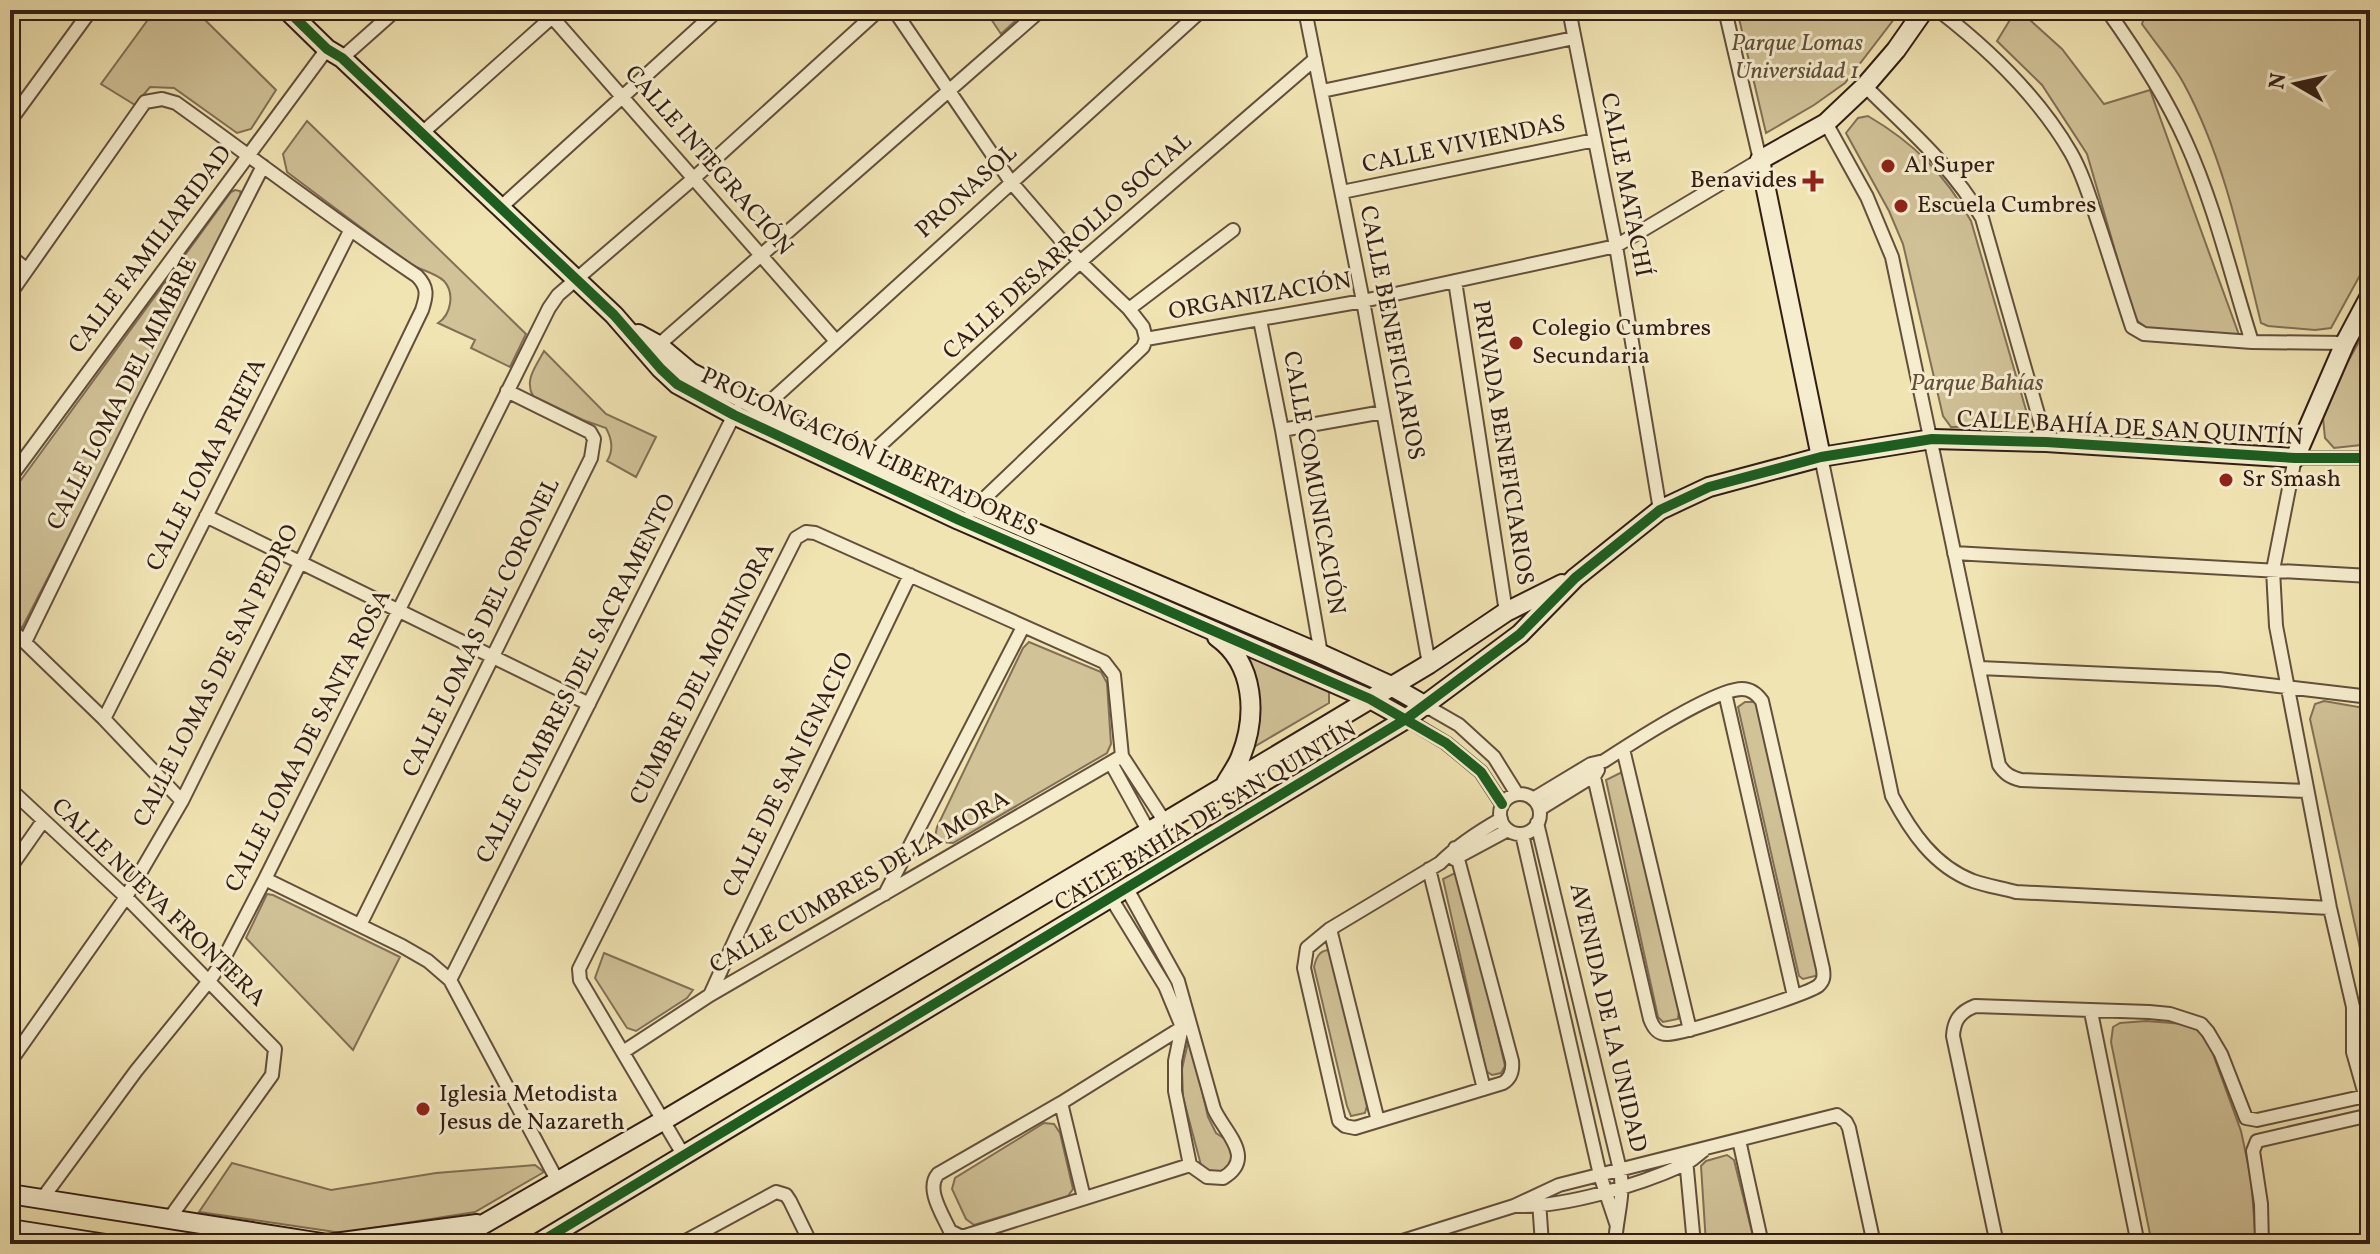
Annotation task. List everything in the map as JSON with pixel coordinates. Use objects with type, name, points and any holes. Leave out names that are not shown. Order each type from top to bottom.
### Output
[{"type":"street","points":[[10,121],[91,10]]},
{"type":"street","name":"PROLONGACIÓN LIBERTADORES","points":[[287,10],[629,329],[653,349],[738,406],[860,464],[975,507],[1321,654],[1426,706]]},
{"type":"street","name":"CALLE FAMILIARIDAD","points":[[10,478],[249,155],[334,53],[396,10]]},
{"type":"street","points":[[501,207],[718,10]]},
{"type":"street","name":"CALLE LOMA DE SANTA ROSA","points":[[42,1199],[136,1071],[221,964],[558,295],[694,178],[879,10]]},
{"type":"street","points":[[894,10],[1011,182],[1080,262],[1129,309],[1143,327],[1146,339],[1143,347],[959,520]]},
{"type":"street","points":[[653,349],[1041,10]]},
{"type":"street","name":"PRONASOL","points":[[763,408],[1202,10]]},
{"type":"street","name":"CALLE BENEFICIARIOS","points":[[1305,10],[1363,301],[1429,664]]},
{"type":"street","name":"CALLE MATACHÍ","points":[[1569,10],[1616,246],[1660,510]]},
{"type":"street","points":[[1725,10],[1760,160],[1892,796],[1910,829],[1924,847],[1972,881],[2016,892],[2330,908]]},
{"type":"street","points":[[1760,160],[1826,123],[1865,86],[1896,50],[1924,10]]},
{"type":"street","points":[[1938,10],[1990,53],[2023,88],[2072,155],[2086,185],[2132,327],[2144,334],[2252,342],[2345,343]]},
{"type":"street","points":[[2107,10],[2138,53],[2187,144],[2206,194],[2252,342]]},
{"type":"street","points":[[421,134],[553,12]]},
{"type":"street","name":"CALLE INTEGRACIÓN","points":[[553,12],[622,97],[836,341]]},
{"type":"street","points":[[1322,91],[1574,38]]},
{"type":"street","name":"CALLE DESARROLLO SOCIAL","points":[[860,464],[1080,262],[1315,59]]},
{"type":"street","points":[[1865,86],[1952,173],[1982,218],[2046,442]]},
{"type":"street","points":[[10,294],[145,102],[162,99],[176,103],[350,231]]},
{"type":"street","points":[[1826,123],[1867,197],[1892,257],[1999,765],[2010,777],[2021,780],[2307,791]]},
{"type":"street","name":"CALLE VIVIENDAS","points":[[1342,192],[1595,140]]},
{"type":"street","name":"ORGANIZACIÓN","points":[[1146,339],[1363,301],[1616,246],[1760,160]]},
{"type":"street","name":"CALLE LOMA DEL MIMBRE","points":[[25,642],[263,166]]},
{"type":"street","points":[[1129,309],[1233,230]]},
{"type":"street","name":"CALLE LOMAS DE SAN PEDRO","points":[[10,1062],[126,897],[182,801],[422,310],[427,291],[424,283],[350,231]]},
{"type":"street","name":"CALLE LOMA PRIETA","points":[[104,719],[350,231]]},
{"type":"street","points":[[10,256],[27,270]]},
{"type":"street","name":"PRIVADA BENEFICIARIOS","points":[[1455,281],[1506,612]]},
{"type":"street","points":[[2262,1244],[2261,1204],[2253,1151],[2257,1141],[2370,1114],[2368,1096],[2352,1044],[2353,1007],[2330,908],[2276,626],[2273,570],[2295,458],[2345,343],[2370,296]]},
{"type":"street","name":"CALLE COMUNICACIÓN","points":[[1260,320],[1321,654]]},
{"type":"street","name":"CALLE LOMAS DEL CORONEL","points":[[360,925],[591,458],[594,439],[590,432],[507,391]]},
{"type":"street","name":"PROLONGACIÓN LIBERTADORES","points":[[738,406],[763,408],[959,520],[1370,699],[1406,719]]},
{"type":"street","name":"CALLE CUMBRES DEL SACRAMENTO","points":[[450,980],[738,406]]},
{"type":"street","points":[[1282,430],[1383,412]]},
{"type":"street","name":"CALLE BAHÍA DE SAN QUINTÍN","points":[[537,1244],[568,1236],[684,1156],[1406,719],[1520,634],[1575,578],[1660,510],[1709,487],[1821,457],[1932,439],[2046,442],[2295,458],[2370,458]]},
{"type":"street","points":[[206,516],[589,704]]},
{"type":"street","name":"CUMBRE DEL MOHINORA","points":[[684,1156],[580,980],[581,964],[796,538],[806,532],[815,533],[1104,662],[1114,675],[1116,759],[1157,827]]},
{"type":"street","points":[[1954,553],[2370,576]]},
{"type":"street","name":"CALLE DE SAN IGNACIO","points":[[710,995],[910,575]]},
{"type":"street","name":"CALLE BAHÍA DE SAN QUINTÍN","points":[[449,1244],[1157,827],[1429,664],[1506,612],[1575,578]]},
{"type":"street","points":[[1206,605],[1199,624],[1226,643],[1242,666],[1251,693],[1249,729],[1241,758],[1224,785]]},
{"type":"street","points":[[885,895],[1023,627]]},
{"type":"street","points":[[10,628],[104,719],[182,801]]},
{"type":"street","points":[[1980,668],[2219,679],[2370,697]]},
{"type":"street","points":[[1536,804],[1623,749],[1725,693],[1744,689],[1753,692],[1762,701],[1824,975],[1821,983],[1794,996],[1690,1030],[1671,1034],[1655,1030],[1593,770]]},
{"type":"street","points":[[1725,693],[1794,996]]},
{"type":"street","points":[[1426,706],[1459,725],[1494,757],[1517,794]]},
{"type":"street","points":[[1406,719],[1446,743],[1481,772],[1502,804],[1504,824]]},
{"type":"street","points":[[1623,749],[1690,1030]]},
{"type":"street","name":"CUMBRE DEL MOHINORA","points":[[1116,759],[1157,827]]},
{"type":"street","name":"CALLE CUMBRES DE LA MORA","points":[[623,1052],[710,995],[1116,759]]},
{"type":"street","name":"CALLE NUEVA FRONTERA","points":[[10,789],[126,897],[275,1049],[272,1075],[169,1219]]},
{"type":"street","points":[[1502,804],[1517,794],[1523,794],[1536,804],[1537,823],[1534,828],[1522,834],[1504,824]]},
{"type":"street","points":[[10,868],[43,821]]},
{"type":"street","name":"AVENIDA DE LA UNIDAD","points":[[1537,823],[1623,1186],[1615,1244]]},
{"type":"street","points":[[1457,853],[1512,1061],[1512,1072],[1507,1081],[1484,1089],[1351,1128],[1339,1121],[1304,962],[1307,948],[1330,929],[1504,824]]},
{"type":"street","name":"AVENIDA DE LA UNIDAD","points":[[1522,834],[1600,1175],[1616,1223]]},
{"type":"street","points":[[1434,866],[1484,1089]]},
{"type":"street","points":[[265,879],[428,961],[450,980],[557,1180]]},
{"type":"street","points":[[1119,893],[1172,967],[1186,1025],[1214,1109],[1219,1121],[1232,1136],[1238,1153],[1235,1168],[1223,1178],[1207,1177],[1190,1165],[1175,1091],[1175,1061],[1186,1025],[1119,893]]},
{"type":"street","points":[[1330,929],[1378,1121]]},
{"type":"street","points":[[1997,1244],[1953,1036],[1956,1020],[1967,1009],[1975,1006],[2170,1014],[2201,1024],[2221,1054],[2246,1118],[2257,1120],[2368,1096]]},
{"type":"street","points":[[2353,1007],[2370,1042]]},
{"type":"street","points":[[2091,1012],[2138,1244]]},
{"type":"street","points":[[1186,1025],[1061,1103],[938,1174],[932,1182],[950,1231],[960,1236],[1190,1165]]},
{"type":"street","points":[[1582,1096],[1601,1091]]},
{"type":"street","points":[[1061,1103],[1084,1198]]},
{"type":"street","points":[[1393,1244],[1514,1206],[1623,1186],[1704,1150],[1837,1115],[1849,1128],[1874,1244]]},
{"type":"street","points":[[1739,1140],[1762,1244]]},
{"type":"street","points":[[1539,1200],[1559,1185],[1686,1158]]},
{"type":"street","points":[[1686,1158],[1694,1244]]},
{"type":"street","points":[[680,1244],[776,1192],[786,1195],[811,1244]]},
{"type":"street","points":[[10,1194],[327,1244],[488,1222]]},
{"type":"street","points":[[1539,1200],[1542,1244]]},
{"type":"street","points":[[10,1229],[98,1243]]},
{"type":"green space","points":[[155,10],[195,10],[276,90],[251,129],[237,133],[174,88],[150,87],[135,105],[101,84]]},
{"type":"green space","points":[[985,10],[1027,10],[1001,34]]},
{"type":"green space","name":"Parque Lomas Universidad 1","points":[[1737,10],[1901,10],[1845,83],[1766,133]]},
{"type":"green space","points":[[2016,10],[2062,49],[2104,104],[2150,90],[2239,335],[2148,329],[2135,319],[2087,154],[2042,85],[1997,41]]},
{"type":"green space","points":[[2370,10],[2370,257],[2331,328],[2315,330],[2261,323],[2221,171],[2184,84],[2142,24],[2146,12]]},
{"type":"green space","name":"Parque Bahías","points":[[1868,116],[1900,137],[1927,161],[1971,221],[2026,410],[2028,420],[2020,426],[1951,427],[1943,416],[1903,244],[1889,211],[1846,133],[1858,118]]},
{"type":"green space","points":[[307,121],[526,334],[510,367],[471,348],[475,340],[438,323],[446,315],[450,304],[450,292],[444,281],[411,264],[287,172],[283,154]]},
{"type":"green space","points":[[235,190],[240,191],[242,200],[22,628],[10,616],[10,495]]},
{"type":"green space","points":[[2370,322],[2370,444],[2334,448],[2325,438],[2323,418],[2346,365]]},
{"type":"green space","points":[[544,351],[606,414],[656,437],[636,477],[607,461],[611,444],[606,428],[533,396],[530,379]]},
{"type":"green space","points":[[1029,642],[1101,672],[1107,683],[1111,744],[1107,753],[953,843],[940,842],[935,837],[937,827],[1023,648]]},
{"type":"green space","points":[[1242,650],[1324,686],[1329,693],[1329,703],[1252,748],[1259,710],[1257,686]]},
{"type":"green space","points":[[2324,701],[2370,709],[2370,994],[2310,719],[2315,704]]},
{"type":"green space","points":[[1745,702],[1755,702],[1760,707],[1819,975],[1803,979],[1799,976],[1738,707]]},
{"type":"green space","points":[[1620,773],[1625,774],[1679,1011],[1678,1019],[1663,1022],[1658,1017],[1606,780]]},
{"type":"green space","points":[[1460,873],[1505,1066],[1501,1073],[1492,1075],[1486,1071],[1443,879]]},
{"type":"green space","points":[[267,894],[400,957],[353,1050],[246,938]]},
{"type":"green space","points":[[1328,950],[1367,1106],[1365,1113],[1351,1116],[1314,967],[1318,956]]},
{"type":"green space","points":[[604,953],[693,990],[687,998],[636,1031],[627,1028],[595,978]]},
{"type":"green space","points":[[2146,1021],[2197,1025],[2206,1035],[2241,1131],[2251,1178],[2256,1244],[2152,1244],[2111,1042],[2113,1027],[2120,1023]]},
{"type":"green space","points":[[1188,1042],[1192,1047],[1208,1117],[1216,1133],[1228,1141],[1233,1154],[1229,1170],[1218,1174],[1202,1169],[1183,1097],[1182,1069]]},
{"type":"green space","points":[[1044,1123],[1054,1124],[1060,1133],[1073,1189],[1068,1196],[974,1225],[966,1219],[952,1189],[955,1178]]},
{"type":"green space","points":[[1727,1155],[1734,1160],[1755,1244],[1706,1244],[1701,1166],[1706,1161]]},
{"type":"green space","points":[[232,1163],[331,1190],[436,1173],[535,1165],[544,1172],[475,1212],[342,1233],[199,1212]]},
{"type":"cycle path","points":[[287,10],[327,49],[342,58],[614,315],[677,384],[734,415],[959,520],[1370,699],[1446,743],[1481,772],[1502,804]]},
{"type":"cycle path","points":[[537,1244],[1406,719],[1520,634],[1575,578],[1660,510],[1709,487],[1821,457],[1932,439],[2046,442],[2295,458],[2370,458]]},
{"type":"place","name":"Al Super","points":[[1888,166]]},
{"type":"place","name":"Benavides","points":[[1813,181]]},
{"type":"place","name":"Escuela Cumbres","points":[[1901,206]]},
{"type":"place","name":"Colegio Cumbres Secundaria","points":[[1516,343]]},
{"type":"place","name":"Sr Smash","points":[[2226,480]]},
{"type":"place","name":"Iglesia Metodista Jesus de Nazareth","points":[[423,1109]]}]
